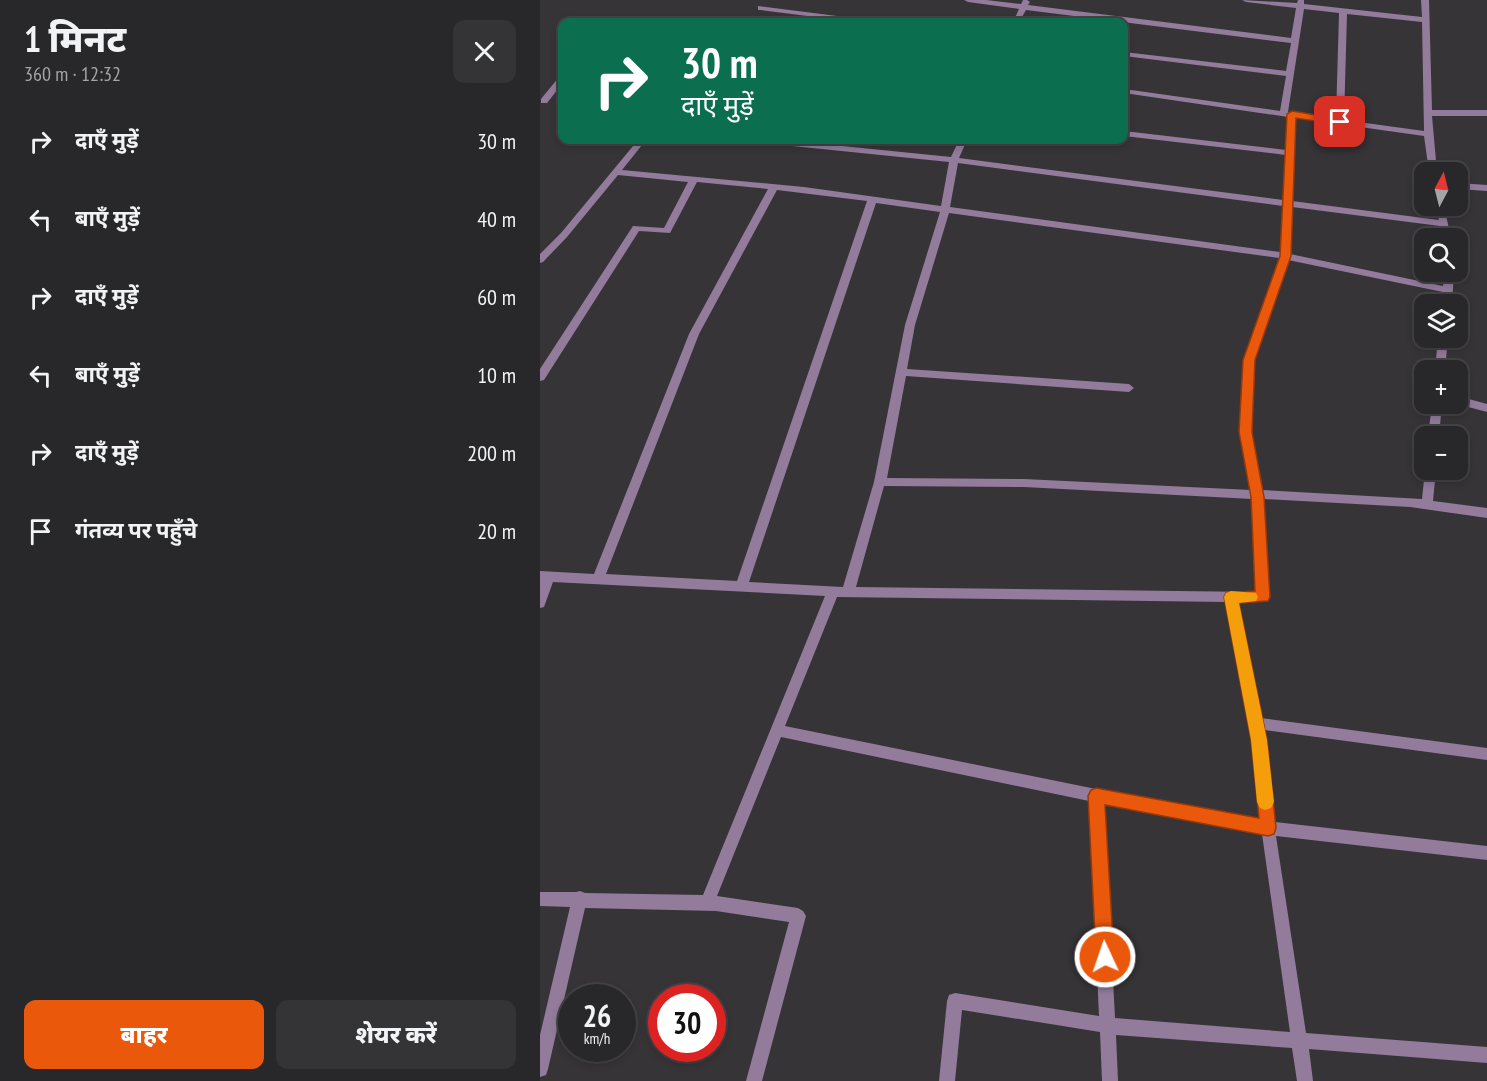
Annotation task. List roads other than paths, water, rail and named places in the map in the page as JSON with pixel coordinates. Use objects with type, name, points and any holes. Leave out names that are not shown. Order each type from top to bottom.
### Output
[{"type":"street","points":[[968,0],[1025,3],[1295,41]]},
{"type":"street","points":[[1246,0],[1301,3],[1343,11],[1425,20]]},
{"type":"street","points":[[1425,0],[1428,134],[1432,162]]},
{"type":"street","points":[[1018,18],[1025,3]]},
{"type":"street","points":[[540,603],[544,577],[848,592],[1263,597],[1258,497],[1245,432],[1249,360],[1285,256],[1290,153],[1288,114],[1290,74],[1301,3]]},
{"type":"street","points":[[761,8],[838,18]]},
{"type":"street","points":[[1340,122],[1343,11]]},
{"type":"street","points":[[1128,54],[1290,74]]},
{"type":"street","points":[[543,101],[558,84]]},
{"type":"street","points":[[1128,92],[1428,134]]},
{"type":"street","points":[[1428,113],[1487,113]]},
{"type":"street","points":[[1128,133],[1290,153]]},
{"type":"street","points":[[540,260],[639,144]]},
{"type":"street","points":[[801,144],[954,160],[1444,224]]},
{"type":"street","points":[[848,592],[880,482],[910,325],[945,210],[954,160],[961,144]]},
{"type":"street","points":[[617,172],[774,187],[1285,256],[1449,290]]},
{"type":"street","points":[[540,377],[636,228],[667,231],[694,179]]},
{"type":"street","points":[[598,579],[694,334],[774,187]]},
{"type":"street","points":[[1468,187],[1487,188]]},
{"type":"street","points":[[741,586],[872,200]]},
{"type":"street","points":[[1442,216],[1445,228]]},
{"type":"street","points":[[1448,294],[1449,282]]},
{"type":"street","points":[[901,372],[1129,388]]},
{"type":"street","points":[[1468,403],[1487,408]]},
{"type":"street","points":[[1427,505],[1430,480]]},
{"type":"street","points":[[880,482],[1024,483],[1427,505],[1487,513]]},
{"type":"street","points":[[707,903],[833,591]]},
{"type":"street","points":[[1231,597],[1256,723],[1268,828],[1305,1081]]},
{"type":"street","points":[[1256,723],[1487,754]]},
{"type":"street","points":[[777,729],[1096,796],[1268,828],[1487,853]]},
{"type":"street","points":[[1096,796],[1110,1081]]},
{"type":"street","points":[[540,1069],[580,898]]},
{"type":"street","points":[[540,899],[580,898],[707,903],[798,916],[754,1081]]},
{"type":"street","points":[[947,1081],[955,1001],[1109,1026],[1487,1055]]}]
